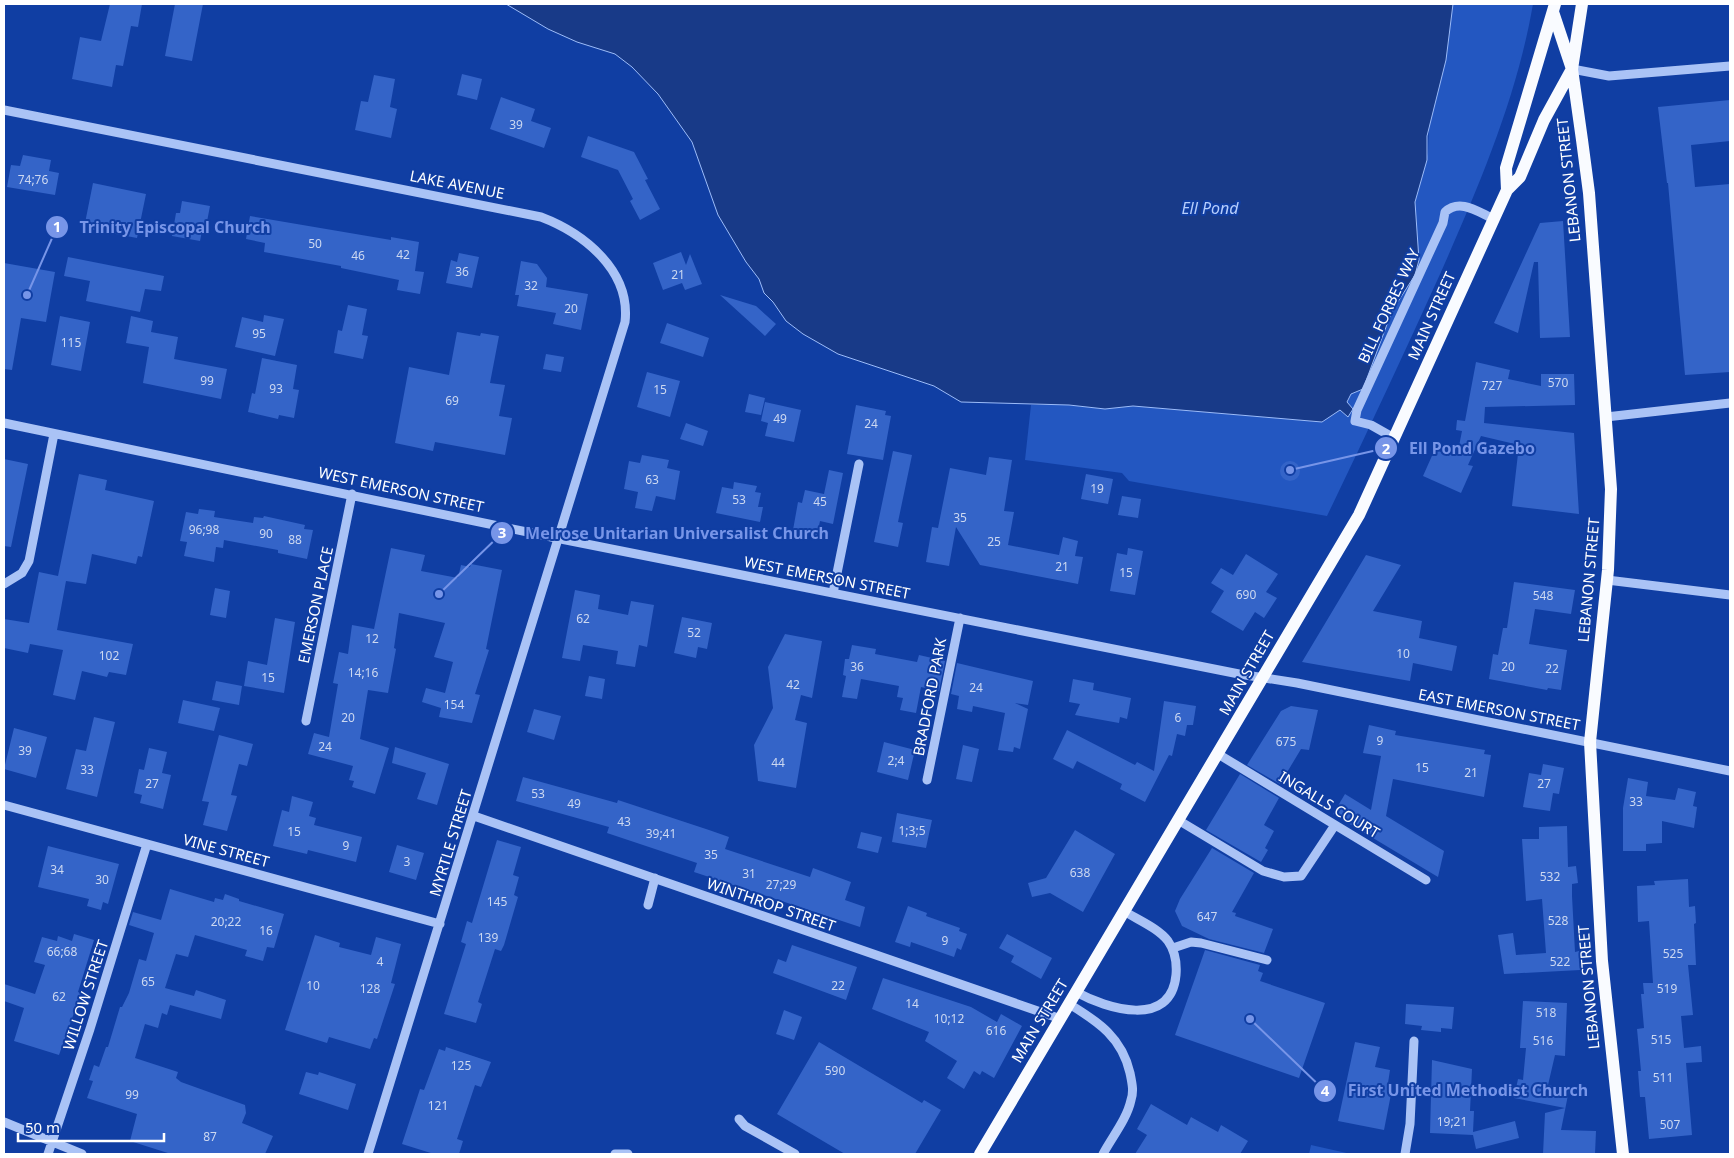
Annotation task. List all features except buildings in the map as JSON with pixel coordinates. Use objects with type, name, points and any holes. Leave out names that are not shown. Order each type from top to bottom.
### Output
[{"type":"main road","name":"MAIN STREET","points":[[980,1154],[1359,515],[1507,190],[1520,177],[1544,120],[1572,68],[1582,4]]},
{"type":"main road","name":"MAIN STREET","points":[[1507,190],[1506,168],[1554,8]]},
{"type":"main road","name":"LEBANON STREET","points":[[1554,8],[1572,68],[1589,193],[1606,417],[1611,509],[1607,580],[1590,742],[1602,962],[1623,1154]]},
{"type":"street","points":[[1572,68],[1610,76],[1730,66]]},
{"type":"street","name":"LAKE AVENUE","points":[[4,110],[529,214],[559,224],[581,238],[602,258],[616,279],[624,298],[626,314],[556,538]]},
{"type":"street","name":"BILL FORBES WAY","points":[[1394,438],[1370,425],[1355,421],[1357,410],[1443,223],[1445,212],[1454,206],[1462,205],[1494,219]]},
{"type":"street","points":[[1606,417],[1730,403]]},
{"type":"street","name":"WEST EMERSON STREET","points":[[4,422],[556,538],[1263,678]]},
{"type":"street","points":[[4,584],[22,573],[29,562],[54,434]]},
{"type":"street","points":[[833,593],[860,464]]},
{"type":"street","name":"EMERSON PLACE","points":[[306,721],[352,494]]},
{"type":"street","name":"MYRTLE STREET","points":[[368,1154],[474,816],[556,538]]},
{"type":"street","points":[[1607,580],[1730,595]]},
{"type":"street","name":"BRADFORD PARK","points":[[927,780],[960,618]]},
{"type":"street","name":"EAST EMERSON STREET","points":[[1263,678],[1730,771]]},
{"type":"street","name":"INGALLS COURT","points":[[1218,754],[1426,880]]},
{"type":"street","name":"VINE STREET","points":[[4,805],[440,924]]},
{"type":"street","name":"WINTHROP STREET","points":[[474,816],[1061,1019]]},
{"type":"street","points":[[1178,820],[1263,871],[1284,877],[1301,876],[1335,825]]},
{"type":"street","name":"WILLOW STREET","points":[[48,1154],[147,844]]},
{"type":"street","points":[[648,905],[655,878]]},
{"type":"street","points":[[1076,992],[1104,1006],[1132,1010],[1159,1006],[1171,991],[1175,981],[1176,966],[1172,948],[1166,938],[1124,911]]},
{"type":"street","points":[[1172,948],[1191,942],[1201,943],[1267,960]]},
{"type":"street","points":[[1069,1004],[1101,1024],[1113,1035],[1126,1058],[1132,1082],[1133,1091],[1129,1107],[1103,1154]]},
{"type":"street","points":[[1405,1154],[1410,1124],[1414,1041]]},
{"type":"street","points":[[739,1119],[745,1126],[795,1154]]},
{"type":"street","points":[[4,1122],[82,1154]]},
{"type":"street","points":[[615,1154],[628,1154]]},
{"type":"shaded area","points":[[1453,4],[1533,4],[1526,39],[1507,107],[1483,174],[1427,303],[1327,516],[1129,481],[1122,473],[1025,460],[1031,405],[1069,405],[1105,409],[1133,406],[1322,422],[1340,410],[1348,417],[1353,409],[1347,402],[1351,394],[1363,389],[1392,311],[1415,275],[1419,261],[1415,202],[1428,153],[1429,127],[1446,60]]},
{"type":"shaded area","points":[[1311,1145],[1351,1154],[1309,1154]]},
{"type":"water","name":"Ell Pond","points":[[506,4],[1453,4],[1446,60],[1427,136],[1427,160],[1415,202],[1419,260],[1415,275],[1392,311],[1363,389],[1351,394],[1347,402],[1353,409],[1348,417],[1340,410],[1322,422],[1133,406],[1105,409],[1069,405],[961,402],[934,386],[838,354],[803,334],[786,321],[773,302],[764,293],[759,279],[746,262],[718,215],[692,142],[658,94],[632,67],[615,54],[577,42],[548,29]]},
{"type":"place","name":"Trinity Episcopal Church","points":[[27,295]]},
{"type":"place","name":"Ell Pond Gazebo","points":[[1290,470]]},
{"type":"place","name":"Melrose Unitarian Universalist Church","points":[[439,594]]},
{"type":"place","name":"First United Methodist Church","points":[[1250,1019]]}]
